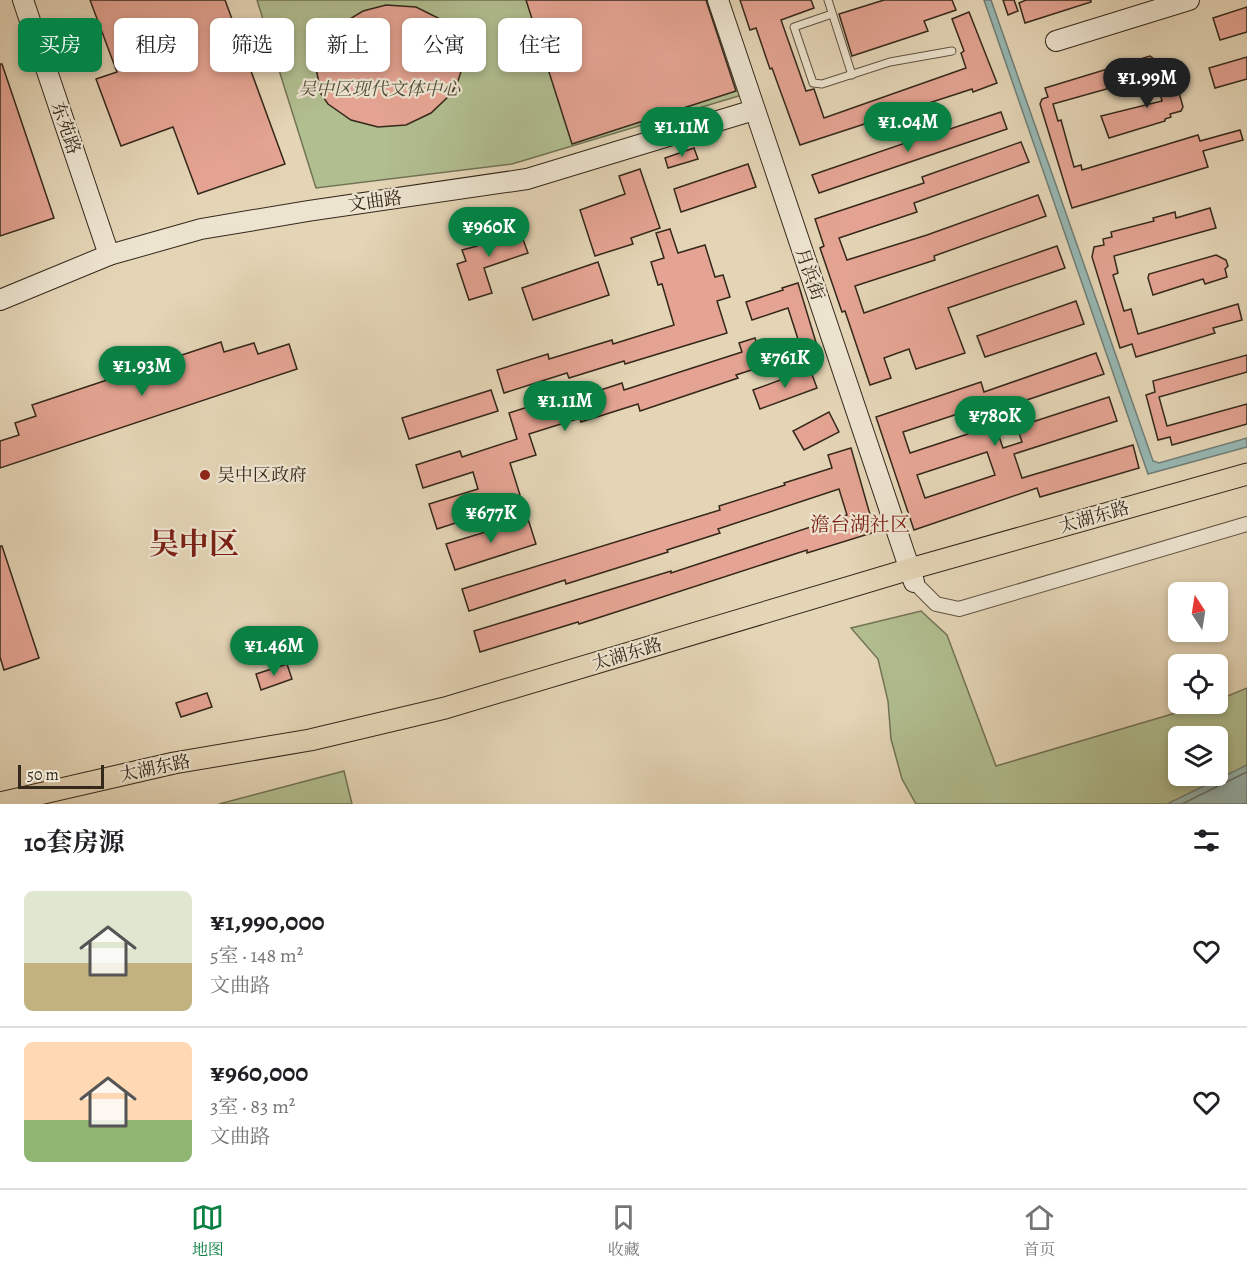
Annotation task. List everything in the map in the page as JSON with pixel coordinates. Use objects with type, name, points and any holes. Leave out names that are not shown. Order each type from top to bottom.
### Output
[{"type":"main road","name":"太湖东路","points":[[0,803],[174,763],[310,740],[427,713],[912,575],[1247,474]]},
{"type":"main road","name":"太湖东路","points":[[57,804],[177,776],[313,753],[421,729],[493,709],[912,575],[1247,488]]},
{"type":"street","name":"东苑路","points":[[23,0],[109,255]]},
{"type":"street","name":"月浜街","points":[[718,0],[912,575]]},
{"type":"street","points":[[1056,41],[1189,0]]},
{"type":"street","name":"文曲路","points":[[0,300],[109,255],[201,229],[308,210],[527,178],[754,110]]},
{"type":"street","points":[[912,575],[936,604],[959,609],[1247,524]]},
{"type":"lane","points":[[828,0],[852,75]]},
{"type":"lane","points":[[832,14],[795,27],[813,83],[822,84],[890,62],[952,51]]},
{"type":"green space","name":"吴中区现代文体中心","points":[[257,0],[711,0],[742,95],[512,164],[316,188],[280,72],[294,72],[294,18],[263,18]]},
{"type":"green space","points":[[921,611],[947,635],[996,766],[1172,714],[1228,714],[1228,696],[1247,688],[1247,804],[916,804],[902,779],[891,739],[888,701],[878,659],[851,628]]},
{"type":"green space","points":[[344,771],[352,804],[219,804]]},
{"type":"water","points":[[984,0],[991,0],[1153,461],[1159,463],[1247,438],[1247,447],[1148,474]]},
{"type":"water","points":[[1247,765],[1247,804],[1167,804],[1204,786],[1228,786],[1228,774]]},
{"type":"building","points":[[90,0],[225,0],[232,18],[210,18],[210,72],[251,72],[285,164],[198,194],[173,127],[121,146],[96,79],[117,72],[198,72],[198,18],[114,18],[114,64],[102,32],[102,18],[97,18]]},
{"type":"building","points":[[526,0],[706,0],[736,91],[572,144],[549,72],[582,72],[582,18],[532,18]]},
{"type":"building","points":[[740,0],[811,0],[814,8],[781,20],[806,91],[814,89],[824,118],[966,68],[961,53],[964,51],[952,19],[969,12],[997,83],[800,145],[756,28],[750,30]]},
{"type":"building","points":[[884,0],[952,0],[956,10],[924,21],[928,31],[852,56],[839,14]]},
{"type":"building","points":[[1003,0],[1014,0],[1018,11],[1008,15]]},
{"type":"building","points":[[1026,0],[1091,0],[1091,2],[1025,23],[1019,3]]},
{"type":"building","points":[[386,5],[416,7],[438,18],[402,18],[402,72],[461,72],[451,94],[431,113],[406,125],[378,127],[351,120],[328,104],[321,94],[317,72],[390,72],[390,18],[351,18],[363,11]]},
{"type":"building","points":[[1247,7],[1247,32],[1220,40],[1213,18]]},
{"type":"building","points":[[1150,56],[1154,59],[1157,71],[1134,78],[1135,81],[1053,104],[1058,121],[1061,120],[1074,167],[1081,165],[1082,170],[1198,135],[1200,141],[1240,130],[1243,140],[1203,151],[1208,167],[1072,208],[1040,104],[1042,99],[1048,97],[1045,88]]},
{"type":"building","points":[[1247,57],[1247,79],[1215,88],[1209,68]]},
{"type":"building","points":[[1165,62],[1168,73],[1173,71],[1183,107],[1181,111],[1170,114],[1171,117],[1165,121],[1109,138],[1101,116],[1162,101],[1160,93],[1164,92],[1156,64]]},
{"type":"building","points":[[0,64],[2,64],[54,218],[0,236]]},
{"type":"building","points":[[1001,112],[1007,129],[819,193],[812,175],[911,141]]},
{"type":"building","points":[[1021,142],[1029,162],[914,203],[917,212],[839,238],[847,260],[927,235],[1038,195],[1046,216],[934,256],[935,260],[855,286],[864,313],[1057,246],[1065,268],[948,308],[965,353],[916,369],[909,349],[884,358],[891,378],[870,385],[845,311],[842,312],[820,248],[824,246],[815,219],[924,183],[922,177]]},
{"type":"building","points":[[694,148],[698,159],[668,168],[665,158]]},
{"type":"building","points":[[748,164],[756,187],[681,212],[674,189]]},
{"type":"building","points":[[640,169],[660,228],[631,238],[633,244],[595,256],[580,210],[625,194],[619,176]]},
{"type":"building","points":[[1210,208],[1216,228],[1114,256],[1118,273],[1113,275],[1124,311],[1131,309],[1138,334],[1238,304],[1242,320],[1213,328],[1215,333],[1136,357],[1132,344],[1120,348],[1092,257],[1094,247],[1104,245],[1103,239],[1112,237],[1111,232],[1154,221],[1153,218],[1175,212],[1176,218]]},
{"type":"building","points":[[514,223],[517,232],[520,231],[528,253],[484,268],[492,293],[469,300],[457,264],[466,261],[462,250],[477,246],[474,237]]},
{"type":"building","points":[[670,229],[678,253],[705,245],[715,277],[723,275],[730,297],[717,301],[727,333],[625,364],[624,361],[569,378],[567,373],[504,393],[497,370],[548,354],[549,359],[612,340],[613,344],[674,325],[662,284],[658,285],[651,262],[664,258],[656,233]]},
{"type":"building","points":[[1216,255],[1226,260],[1227,277],[1205,284],[1203,279],[1153,295],[1149,274]]},
{"type":"building","points":[[598,262],[609,295],[533,320],[522,288]]},
{"type":"building","points":[[798,283],[821,359],[806,364],[788,308],[752,320],[746,302]]},
{"type":"building","points":[[1076,301],[1084,324],[985,357],[977,336]]},
{"type":"building","points":[[755,338],[764,366],[736,375],[738,378],[640,411],[638,404],[581,422],[580,418],[529,434],[536,455],[510,463],[520,495],[475,509],[477,516],[437,529],[429,504],[478,489],[473,472],[423,488],[416,465],[460,451],[462,457],[517,439],[509,413],[559,397],[561,403],[622,383],[624,390],[742,352],[739,343]]},
{"type":"building","points":[[221,342],[224,352],[254,343],[258,354],[289,344],[297,369],[0,468],[0,441],[19,435],[15,423],[36,416],[32,405]]},
{"type":"building","points":[[1096,353],[1104,374],[1000,409],[997,401],[903,432],[910,453],[995,425],[1003,448],[1022,442],[1017,427],[1109,397],[1117,421],[1014,454],[1022,478],[1133,445],[1139,468],[1040,497],[1037,488],[914,530],[876,417],[981,382],[984,392]],"holes":[[[987,452],[995,475],[925,498],[917,475]]]},
{"type":"building","points":[[1247,355],[1247,372],[1159,397],[1167,426],[1247,404],[1247,424],[1172,445],[1170,437],[1158,440],[1146,395],[1155,392],[1153,381]]},
{"type":"building","points":[[810,369],[817,388],[760,409],[753,390]]},
{"type":"building","points":[[491,390],[498,411],[409,439],[402,418]]},
{"type":"building","points":[[829,412],[839,432],[804,450],[793,431]]},
{"type":"building","points":[[851,448],[875,532],[807,553],[807,550],[579,624],[578,622],[480,652],[474,631],[671,571],[671,573],[847,515],[839,489],[718,529],[720,533],[667,550],[668,552],[566,584],[565,580],[469,611],[462,589],[720,510],[719,506],[832,468],[828,455]]},
{"type":"building","points":[[528,519],[536,544],[455,570],[446,544]]},
{"type":"building","points":[[0,546],[2,546],[39,658],[4,670],[0,657]]},
{"type":"building","points":[[287,664],[292,679],[261,690],[256,674]]},
{"type":"building","points":[[207,693],[212,707],[181,717],[176,703]]},
{"type":"place","name":"吴中区政府","points":[[205,475]]},
{"type":"district","name":"澹台湖社区","points":[[860,524]]},
{"type":"district","name":"吴中区","points":[[194,544]]}]
